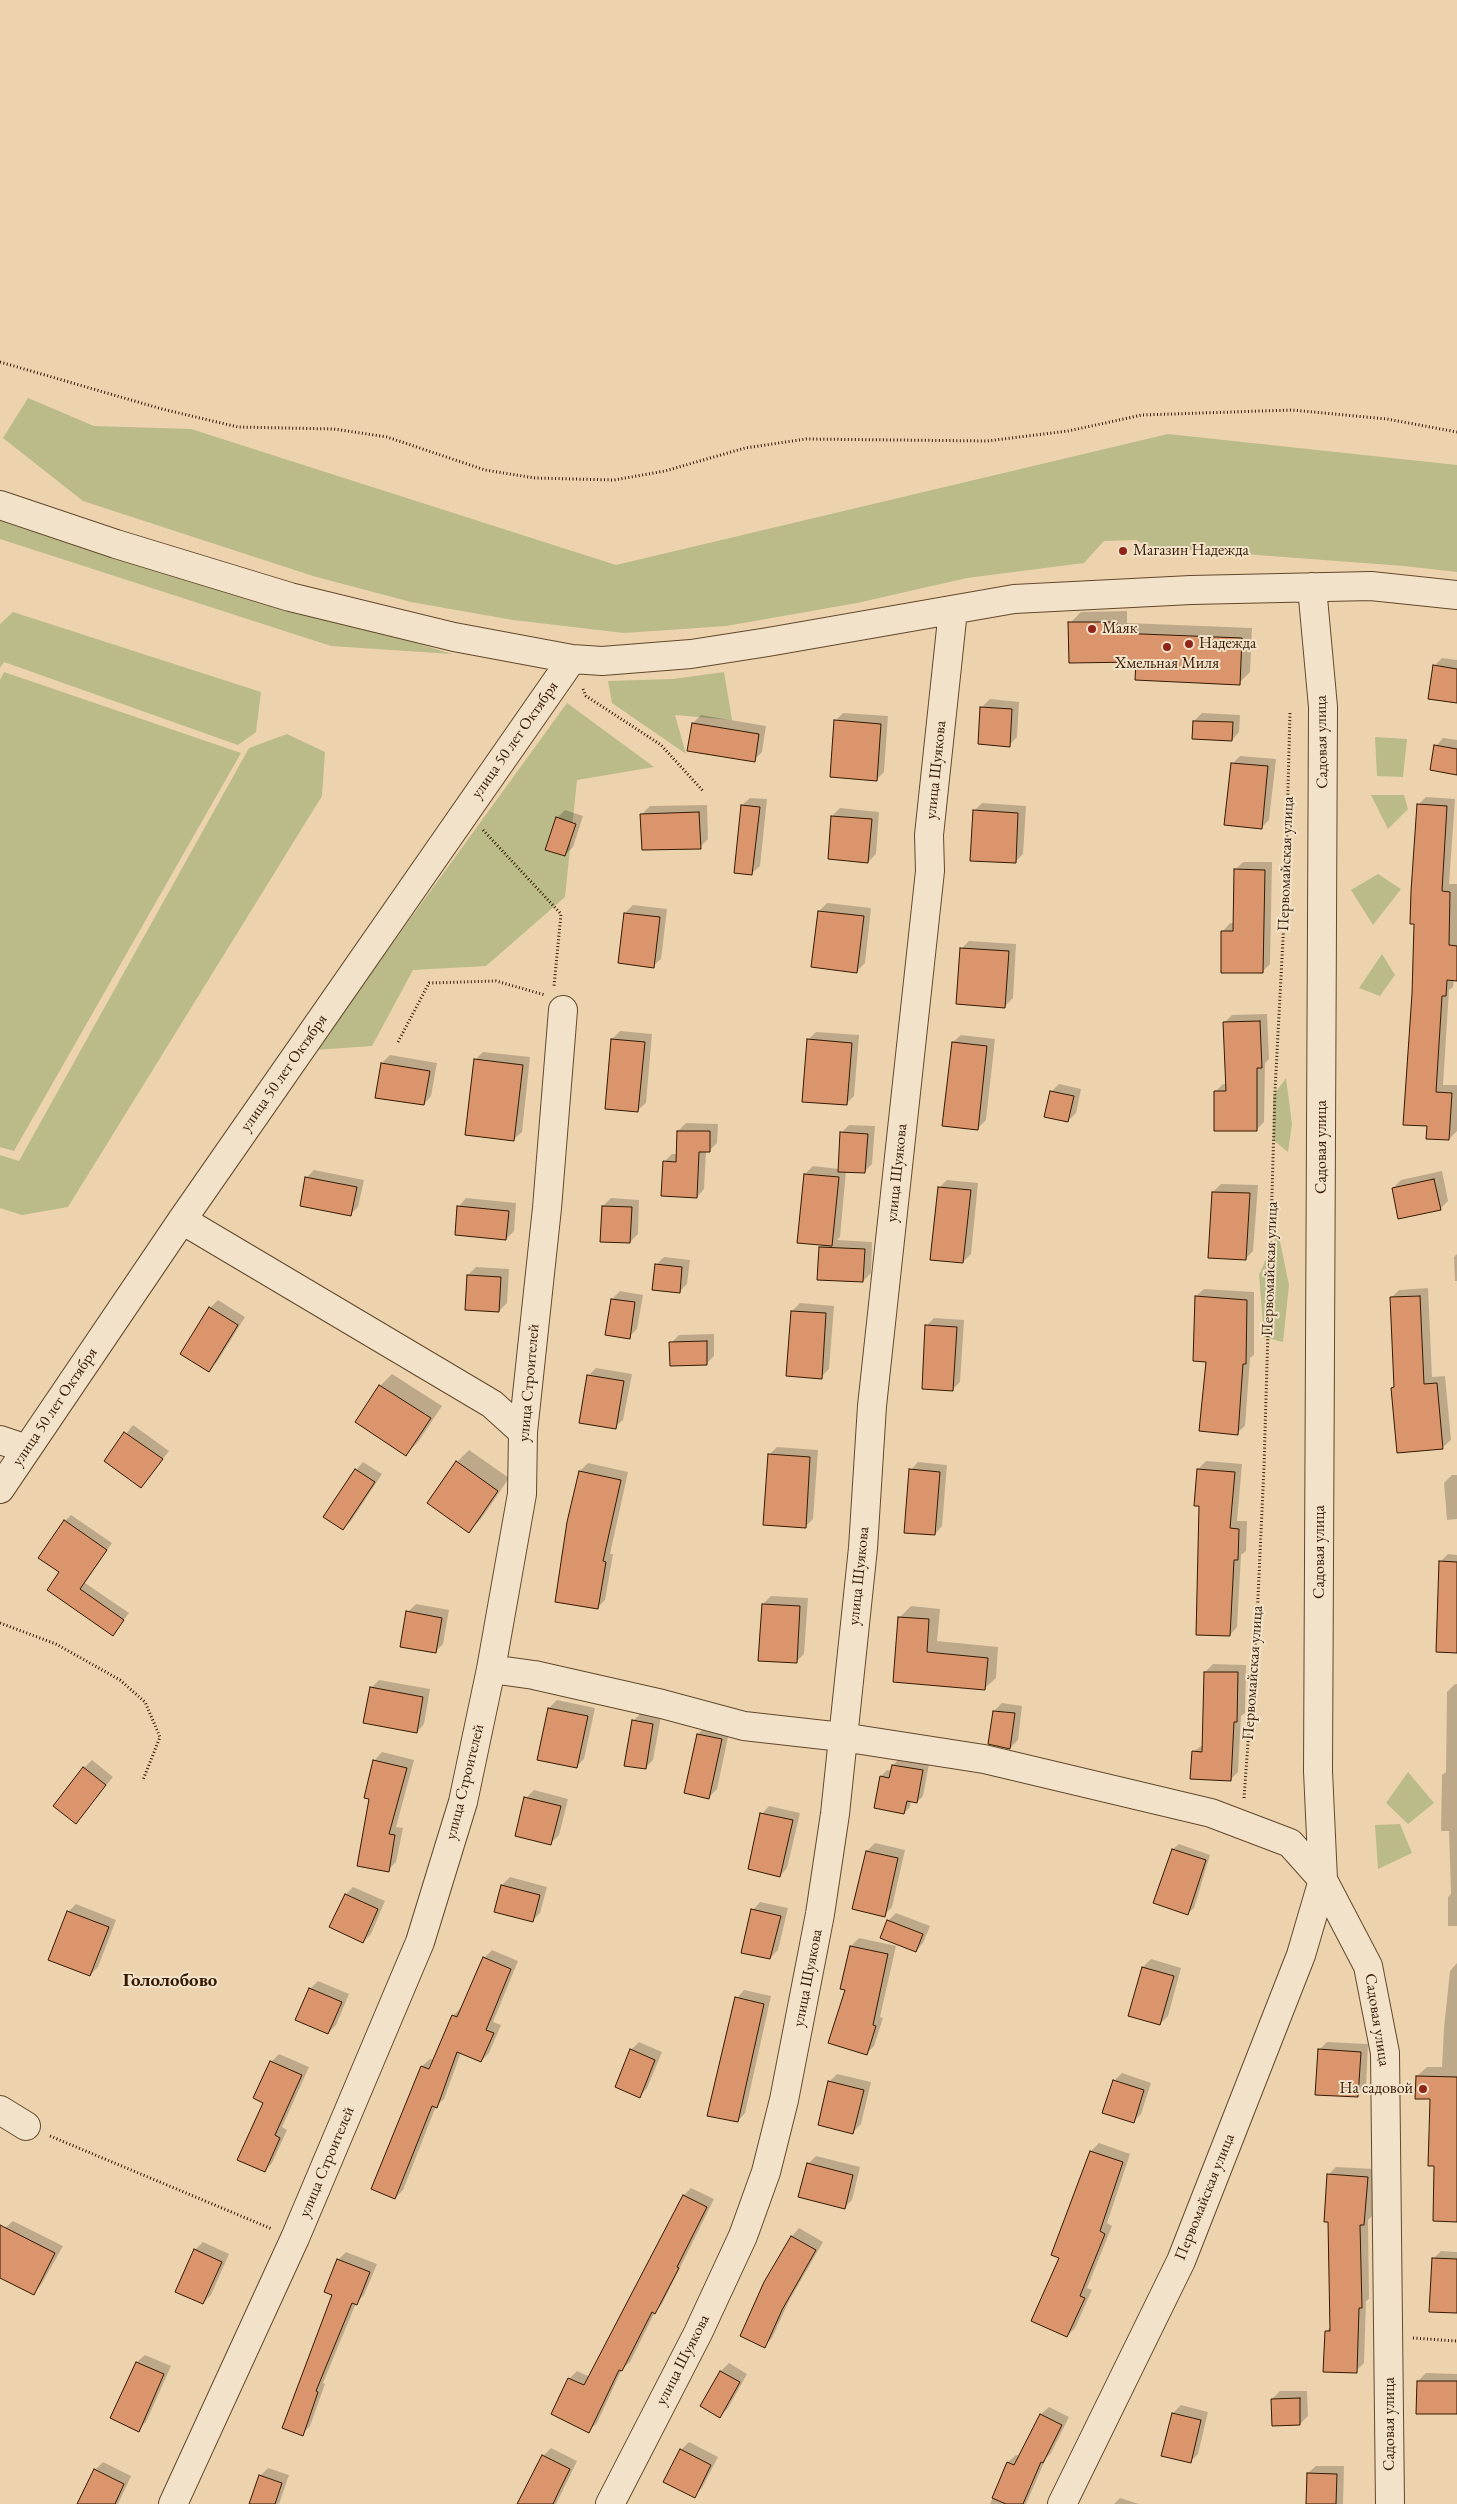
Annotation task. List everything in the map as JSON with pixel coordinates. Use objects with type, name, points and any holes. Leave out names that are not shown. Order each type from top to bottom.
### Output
[{"type":"street","points":[[0,505],[116,544],[290,597],[454,637],[572,659],[602,661],[691,654],[1014,599],[1191,590],[1371,586],[1457,595]]},
{"type":"street","name":"Садовая улица","points":[[1312,588],[1323,708],[1318,1751],[1323,1880],[1368,1966],[1385,2052],[1390,2337],[1390,2504]]},
{"type":"street","name":"улица Шуякова","points":[[610,2504],[702,2324],[742,2236],[766,2172],[784,2100],[820,1914],[863,1548],[872,1406],[929,880],[930,835],[953,610]]},
{"type":"street","name":"улица 50 лет Октября","points":[[0,1489],[182,1220],[572,659]]},
{"type":"street","name":"улица Строителей","points":[[173,2504],[295,2238],[420,1942],[463,1802],[522,1494],[523,1432],[546,1208],[557,1004]]},
{"type":"street","points":[[182,1220],[492,1404],[523,1432]]},
{"type":"street","points":[[0,1440],[27,1449]]},
{"type":"street","points":[[490,1669],[534,1676],[662,1704],[744,1726],[984,1759],[1211,1813],[1290,1843],[1323,1880]]},
{"type":"street","name":"Первомайская улица","points":[[1062,2504],[1181,2261],[1301,1955],[1323,1880]]},
{"type":"street","points":[[0,2110],[26,2126]]},
{"type":"path","points":[[0,362],[162,409],[238,427],[334,428],[387,437],[485,470],[535,478],[614,480],[666,471],[745,448],[806,439],[987,441],[1068,431],[1142,415],[1292,410],[1387,419],[1457,432]]},
{"type":"path","points":[[572,659],[586,696],[661,745],[703,791]]},
{"type":"path","name":"Первомайская улица","points":[[1241,1824],[1258,1619],[1290,712]]},
{"type":"path","points":[[479,826],[561,914],[557,1004]]},
{"type":"path","points":[[398,1042],[429,983],[496,980],[542,992],[557,1004]]},
{"type":"path","points":[[0,1623],[56,1644],[120,1680],[145,1702],[160,1737],[143,1780]]},
{"type":"path","points":[[26,2126],[295,2238]]},
{"type":"path","points":[[1390,2337],[1457,2341]]},
{"type":"green space","points":[[28,398],[94,426],[191,429],[616,565],[1168,434],[1457,465],[1457,572],[1404,566],[1150,547],[1136,540],[1104,541],[1084,563],[967,578],[857,603],[726,626],[624,633],[513,620],[411,602],[313,576],[83,501],[3,438]]},
{"type":"green space","points":[[0,516],[452,654],[331,646],[0,539]]},
{"type":"green space","points":[[13,612],[261,692],[256,732],[238,745],[4,662],[0,668],[0,624]]},
{"type":"green space","points":[[4,672],[241,753],[14,1151],[0,1147],[0,680]]},
{"type":"green space","points":[[724,672],[732,720],[675,715],[686,754],[612,703],[608,681],[673,679]]},
{"type":"green space","points":[[567,703],[654,767],[577,780],[565,897],[486,966],[413,970],[372,1046],[315,1050]]},
{"type":"green space","points":[[287,734],[325,752],[322,796],[68,1207],[22,1215],[0,1208],[0,1155],[19,1161],[249,748]]},
{"type":"green space","points":[[1375,737],[1407,739],[1403,777],[1377,776]]},
{"type":"green space","points":[[1371,795],[1404,795],[1408,809],[1388,829]]},
{"type":"green space","points":[[1378,874],[1401,889],[1373,925],[1351,890]]},
{"type":"green space","points":[[1382,954],[1395,975],[1380,996],[1359,988]]},
{"type":"green space","points":[[1286,1078],[1292,1124],[1288,1152],[1273,1140],[1273,1096]]},
{"type":"green space","points":[[1278,1232],[1289,1285],[1283,1342],[1264,1337],[1259,1275]]},
{"type":"green space","points":[[1408,1772],[1434,1803],[1408,1824],[1386,1803]]},
{"type":"green space","points":[[1400,1824],[1412,1853],[1378,1869],[1375,1825]]},
{"type":"building","points":[[1068,622],[1117,622],[1117,633],[1242,638],[1240,685],[1135,680],[1136,662],[1069,663]]},
{"type":"building","points":[[1433,665],[1457,669],[1457,703],[1428,699]]},
{"type":"building","points":[[980,707],[1012,709],[1010,747],[978,744]]},
{"type":"building","points":[[834,720],[881,724],[877,781],[830,777]]},
{"type":"building","points":[[1193,721],[1233,722],[1232,741],[1192,739]]},
{"type":"building","points":[[692,723],[759,734],[755,762],[687,751]]},
{"type":"building","points":[[1434,745],[1457,749],[1457,775],[1430,770]]},
{"type":"building","points":[[1231,763],[1268,766],[1262,829],[1224,825]]},
{"type":"building","points":[[1417,804],[1447,806],[1442,891],[1450,892],[1449,945],[1457,946],[1457,981],[1447,980],[1446,996],[1442,996],[1436,1092],[1452,1093],[1449,1140],[1426,1139],[1427,1126],[1403,1125],[1412,994],[1414,924],[1410,924]]},
{"type":"building","points":[[741,805],[760,807],[752,875],[734,873]]},
{"type":"building","points":[[973,810],[1018,813],[1016,863],[970,861]]},
{"type":"building","points":[[699,812],[701,849],[642,850],[640,814]]},
{"type":"building","points":[[831,816],[872,819],[868,863],[828,859]]},
{"type":"building","points":[[556,817],[576,824],[565,856],[545,850]]},
{"type":"building","points":[[1234,869],[1265,870],[1263,973],[1221,973],[1221,931],[1233,931]]},
{"type":"building","points":[[818,911],[864,916],[857,973],[811,967]]},
{"type":"building","points":[[624,913],[660,917],[654,968],[618,963]]},
{"type":"building","points":[[960,948],[1009,951],[1005,1008],[956,1004]]},
{"type":"building","points":[[1260,1021],[1262,1068],[1257,1068],[1257,1131],[1214,1131],[1214,1091],[1226,1091],[1223,1022]]},
{"type":"building","points":[[611,1039],[645,1042],[638,1112],[605,1109]]},
{"type":"building","points":[[807,1039],[852,1043],[847,1105],[802,1102]]},
{"type":"building","points":[[952,1042],[987,1046],[978,1130],[942,1126]]},
{"type":"building","points":[[474,1059],[523,1065],[514,1141],[465,1135]]},
{"type":"building","points":[[381,1063],[430,1071],[424,1105],[375,1098]]},
{"type":"building","points":[[1050,1091],[1074,1096],[1068,1122],[1044,1117]]},
{"type":"building","points":[[677,1131],[710,1131],[710,1152],[699,1152],[697,1198],[661,1196],[663,1161],[676,1162]]},
{"type":"building","points":[[840,1132],[868,1134],[865,1173],[838,1172]]},
{"type":"building","points":[[804,1174],[839,1177],[832,1246],[797,1243]]},
{"type":"building","points":[[305,1177],[357,1187],[351,1216],[300,1206]]},
{"type":"building","points":[[1434,1179],[1441,1210],[1398,1219],[1392,1188]]},
{"type":"building","points":[[938,1187],[971,1190],[963,1263],[930,1260]]},
{"type":"building","points":[[1212,1192],[1250,1193],[1246,1260],[1208,1258]]},
{"type":"building","points":[[457,1206],[509,1211],[506,1240],[455,1235]]},
{"type":"building","points":[[602,1206],[632,1207],[630,1243],[600,1242]]},
{"type":"building","points":[[819,1247],[865,1249],[863,1282],[817,1280]]},
{"type":"building","points":[[655,1264],[682,1267],[680,1293],[652,1290]]},
{"type":"building","points":[[467,1275],[501,1277],[499,1312],[465,1310]]},
{"type":"building","points":[[1195,1296],[1247,1300],[1246,1364],[1243,1364],[1238,1435],[1199,1431],[1206,1362],[1193,1361]]},
{"type":"building","points":[[1420,1296],[1424,1384],[1437,1383],[1443,1449],[1397,1453],[1391,1388],[1394,1387],[1390,1297]]},
{"type":"building","points":[[611,1299],[635,1302],[630,1339],[605,1335]]},
{"type":"building","points":[[209,1307],[238,1325],[209,1372],[180,1354]]},
{"type":"building","points":[[791,1311],[826,1313],[822,1379],[786,1376]]},
{"type":"building","points":[[925,1325],[957,1327],[953,1391],[922,1389]]},
{"type":"building","points":[[707,1341],[707,1365],[670,1366],[669,1342]]},
{"type":"building","points":[[587,1375],[624,1381],[616,1429],[579,1423]]},
{"type":"building","points":[[379,1385],[431,1418],[406,1456],[355,1422]]},
{"type":"building","points":[[124,1432],[163,1459],[141,1488],[104,1461]]},
{"type":"building","points":[[768,1454],[810,1457],[806,1528],[763,1525]]},
{"type":"building","points":[[456,1461],[498,1491],[469,1533],[427,1503]]},
{"type":"building","points":[[355,1469],[375,1482],[343,1530],[323,1517]]},
{"type":"building","points":[[909,1469],[940,1472],[935,1535],[904,1533]]},
{"type":"building","points":[[1197,1469],[1235,1472],[1230,1528],[1239,1529],[1238,1560],[1234,1560],[1230,1636],[1196,1635],[1199,1506],[1194,1506]]},
{"type":"building","points":[[579,1471],[621,1480],[603,1561],[606,1562],[598,1609],[555,1602],[567,1522]]},
{"type":"building","points":[[64,1520],[107,1550],[80,1589],[124,1620],[113,1636],[47,1590],[59,1572],[38,1558]]},
{"type":"building","points":[[1439,1561],[1457,1562],[1457,1653],[1436,1652]]},
{"type":"building","points":[[762,1604],[800,1606],[797,1663],[758,1661]]},
{"type":"building","points":[[406,1611],[442,1618],[436,1653],[400,1647]]},
{"type":"building","points":[[898,1617],[929,1619],[927,1652],[988,1658],[985,1690],[893,1682]]},
{"type":"building","points":[[1204,1672],[1238,1672],[1237,1722],[1234,1722],[1231,1781],[1190,1779],[1192,1751],[1202,1752]]},
{"type":"building","points":[[370,1687],[423,1697],[417,1733],[363,1723]]},
{"type":"building","points":[[548,1708],[588,1716],[577,1768],[537,1760]]},
{"type":"building","points":[[993,1711],[1015,1713],[1010,1749],[988,1744]]},
{"type":"building","points":[[632,1720],[653,1724],[646,1769],[624,1766]]},
{"type":"building","points":[[697,1734],[722,1739],[709,1799],[684,1793]]},
{"type":"building","points":[[373,1760],[407,1768],[389,1834],[395,1835],[389,1872],[357,1866],[369,1799],[364,1798]]},
{"type":"building","points":[[892,1765],[923,1770],[917,1803],[907,1801],[904,1814],[874,1808],[880,1776],[889,1778]]},
{"type":"building","points":[[83,1767],[106,1785],[76,1824],[53,1806]]},
{"type":"building","points":[[524,1797],[561,1806],[551,1845],[515,1836]]},
{"type":"building","points":[[760,1813],[793,1820],[780,1877],[748,1869]]},
{"type":"building","points":[[1172,1849],[1206,1860],[1188,1915],[1153,1903]]},
{"type":"building","points":[[866,1851],[898,1858],[885,1917],[852,1909]]},
{"type":"building","points":[[501,1885],[540,1895],[533,1922],[494,1912]]},
{"type":"building","points":[[345,1894],[378,1909],[363,1943],[329,1927]]},
{"type":"building","points":[[751,1909],[781,1916],[770,1959],[741,1953]]},
{"type":"building","points":[[67,1911],[109,1927],[90,1976],[48,1960]]},
{"type":"building","points":[[887,1920],[923,1934],[916,1952],[880,1938]]},
{"type":"building","points":[[850,1946],[888,1954],[873,2025],[876,2026],[867,2055],[828,2043],[845,1990],[840,1989]]},
{"type":"building","points":[[483,1957],[511,1969],[486,2030],[494,2033],[481,2062],[457,2052],[437,2108],[432,2106],[395,2199],[371,2189],[421,2066],[429,2069],[452,2015],[457,2017]]},
{"type":"building","points":[[1142,1967],[1174,1976],[1160,2025],[1128,2016]]},
{"type":"building","points":[[309,1988],[342,2002],[328,2034],[295,2020]]},
{"type":"building","points":[[735,1997],[764,2004],[738,2122],[707,2116]]},
{"type":"building","points":[[630,2049],[655,2060],[640,2098],[615,2087]]},
{"type":"building","points":[[1318,2049],[1361,2052],[1358,2097],[1315,2095]]},
{"type":"building","points":[[270,2061],[302,2075],[275,2135],[280,2138],[265,2172],[237,2160],[263,2103],[253,2098]]},
{"type":"building","points":[[1416,2076],[1457,2077],[1457,2222],[1433,2221],[1434,2166],[1428,2166],[1430,2099],[1415,2099]]},
{"type":"building","points":[[1113,2080],[1144,2090],[1134,2123],[1102,2113]]},
{"type":"building","points":[[828,2081],[864,2090],[853,2134],[818,2125]]},
{"type":"building","points":[[1090,2151],[1123,2162],[1100,2231],[1105,2234],[1080,2296],[1085,2298],[1067,2337],[1031,2321],[1059,2258],[1051,2255]]},
{"type":"building","points":[[807,2163],[853,2175],[845,2209],[798,2197]]},
{"type":"building","points":[[1327,2174],[1368,2177],[1364,2225],[1360,2225],[1362,2308],[1359,2308],[1357,2373],[1323,2372],[1325,2331],[1330,2331],[1328,2222],[1324,2222]]},
{"type":"building","points":[[683,2195],[707,2207],[655,2314],[652,2312],[622,2371],[619,2370],[589,2433],[551,2414],[568,2378],[584,2385]]},
{"type":"building","points":[[0,2225],[55,2253],[34,2295],[0,2278]]},
{"type":"building","points":[[791,2236],[816,2250],[782,2310],[765,2348],[740,2336],[764,2282]]},
{"type":"building","points":[[194,2249],[222,2262],[203,2304],[175,2292]]},
{"type":"building","points":[[1432,2258],[1457,2259],[1457,2313],[1429,2312]]},
{"type":"building","points":[[337,2259],[370,2272],[357,2305],[352,2303],[316,2391],[318,2392],[303,2436],[282,2428],[332,2295],[324,2292]]},
{"type":"building","points":[[136,2362],[164,2374],[139,2432],[110,2418]]},
{"type":"building","points":[[720,2371],[740,2382],[720,2418],[700,2406]]},
{"type":"building","points":[[1417,2381],[1457,2381],[1457,2414],[1416,2414]]},
{"type":"building","points":[[1300,2398],[1300,2425],[1272,2426],[1271,2399]]},
{"type":"building","points":[[1172,2413],[1201,2420],[1191,2463],[1161,2456]]},
{"type":"building","points":[[1040,2414],[1062,2425],[1043,2463],[1041,2462],[1023,2504],[1006,2504],[992,2498],[1007,2462],[1014,2465]]},
{"type":"building","points":[[680,2449],[711,2465],[695,2498],[663,2482]]},
{"type":"building","points":[[542,2455],[570,2469],[553,2504],[517,2504]]},
{"type":"building","points":[[94,2469],[124,2484],[115,2504],[77,2504]]},
{"type":"building","points":[[1307,2473],[1337,2474],[1336,2504],[1306,2504]]},
{"type":"building","points":[[259,2475],[282,2483],[275,2504],[249,2504]]},
{"type":"place","name":"Магазин Надежда","points":[[1123,551]]},
{"type":"place","name":"Маяк","points":[[1092,629]]},
{"type":"place","name":"Надежда","points":[[1189,644]]},
{"type":"place","name":"Хмельная Миля","points":[[1167,647]]},
{"type":"place","name":"На садовой","points":[[1423,2089]]},
{"type":"district","name":"Гололобово","points":[[170,1981]]}]
